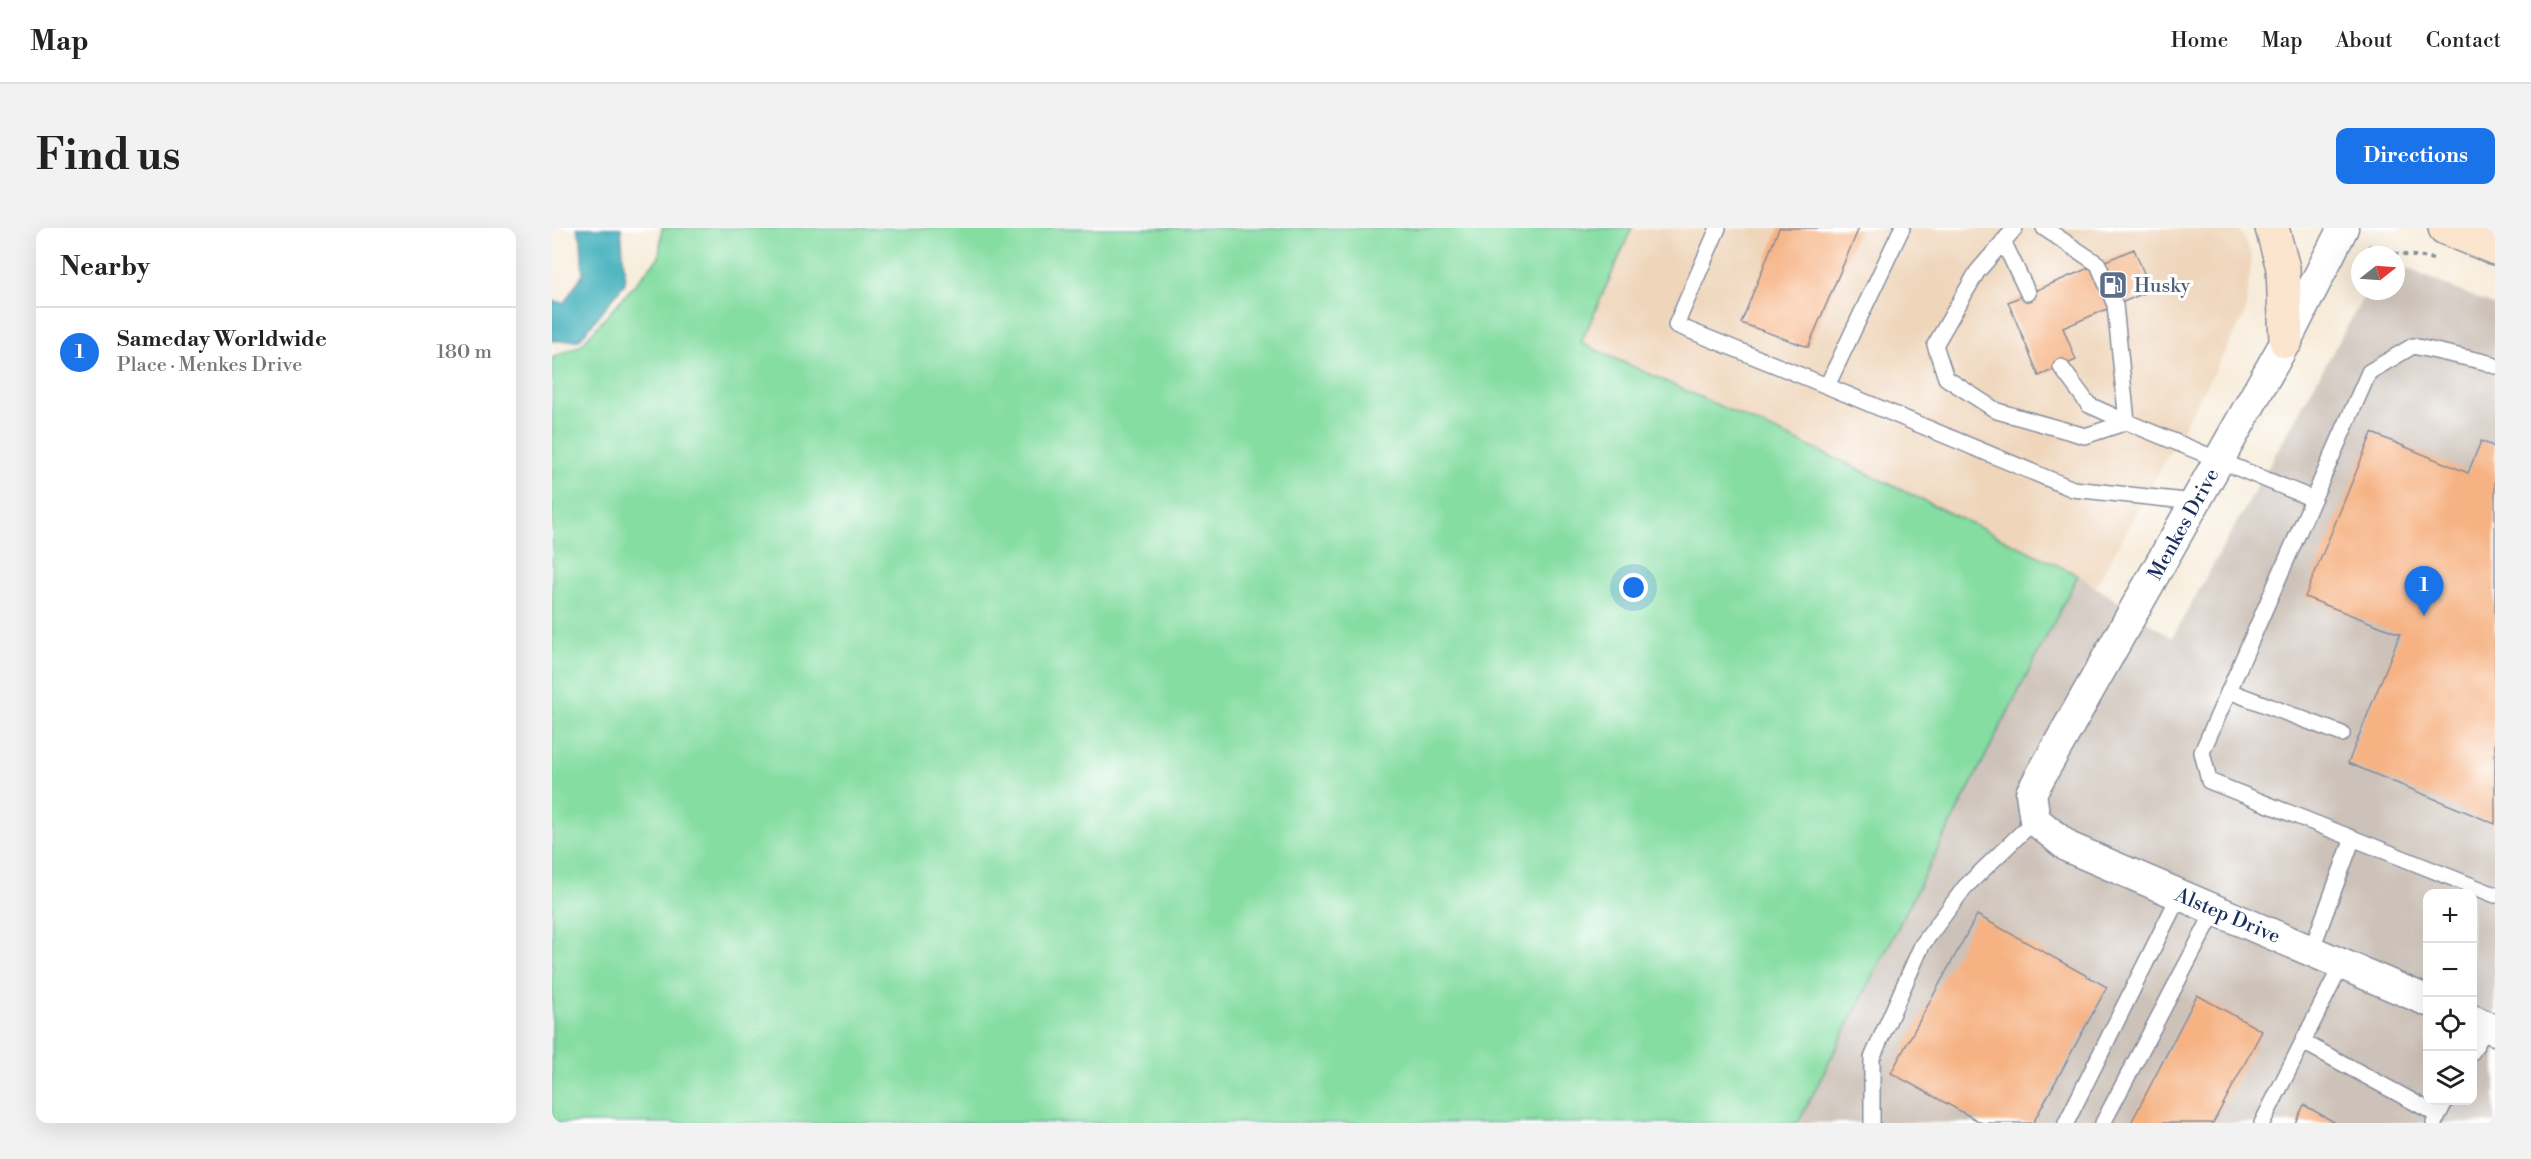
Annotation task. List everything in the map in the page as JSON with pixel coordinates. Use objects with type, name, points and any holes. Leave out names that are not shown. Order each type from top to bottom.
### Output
[{"type":"main road","points":[[2272,228],[2283,268],[2286,341]]},
{"type":"main road","points":[[2445,228],[2495,248]]},
{"type":"street","name":"Menkes Drive","points":[[2035,820],[2031,793],[2286,341],[2343,228]]},
{"type":"street","name":"Alstep Drive","points":[[2035,820],[2068,847],[2423,999]]},
{"type":"lane","points":[[1718,228],[1676,325],[2073,489],[2195,502]]},
{"type":"lane","points":[[1827,386],[1902,228]]},
{"type":"lane","points":[[2015,228],[1977,272],[1935,345],[1946,378],[1996,411],[2085,436],[2127,422]]},
{"type":"lane","points":[[2044,228],[2098,264],[2115,306],[2127,422]]},
{"type":"lane","points":[[2003,241],[2028,293]]},
{"type":"lane","points":[[2495,366],[2413,346],[2369,372],[2202,752],[2209,781],[2495,895]]},
{"type":"lane","points":[[2061,367],[2089,405],[2313,499]]},
{"type":"lane","points":[[2229,691],[2342,734]]},
{"type":"lane","points":[[1872,1123],[1872,1058],[1922,945],[1965,887],[2035,820]]},
{"type":"lane","points":[[2311,951],[2353,838]]},
{"type":"lane","points":[[2066,1123],[2180,894]]},
{"type":"lane","points":[[2103,1123],[2215,910]]},
{"type":"lane","points":[[2262,1123],[2342,964]]},
{"type":"lane","points":[[2472,1051],[2485,1025]]},
{"type":"lane","points":[[2303,1042],[2436,1119],[2444,1105]]},
{"type":"path","points":[[2405,254],[2438,260]]},
{"type":"shaded area","points":[[1632,228],[2239,228],[2252,256],[2245,315],[2096,586],[1852,466],[1581,343]]},
{"type":"shaded area","points":[[2405,268],[2495,306],[2495,1123],[1798,1123],[2078,575],[2172,638],[2362,300],[2405,300]]},
{"type":"green space","points":[[662,228],[1632,228],[1581,343],[1852,466],[2078,575],[1798,1123],[552,1123],[552,358],[581,345],[659,257]]},
{"type":"water","points":[[577,228],[621,228],[625,283],[579,340],[552,341],[552,301],[564,303],[583,274],[581,239]]},
{"type":"building","points":[[1779,228],[1859,228],[1808,347],[1741,323]]},
{"type":"building","points":[[2134,249],[2151,290],[2063,328],[2076,360],[2039,376],[2008,302]]},
{"type":"building","points":[[2372,433],[2468,473],[2481,441],[2495,447],[2495,824],[2348,763],[2400,634],[2305,597]]},
{"type":"building","points":[[1977,915],[2107,987],[2033,1123],[1982,1123],[1891,1073]]},
{"type":"building","points":[[2197,995],[2262,1031],[2213,1123],[2131,1123]]},
{"type":"building","points":[[2304,1105],[2336,1123],[2295,1123]]},
{"type":"place","name":"Husky","points":[[2113,285]]},
{"type":"place","name":"Sameday Worldwide","points":[[2424,616]]}]
